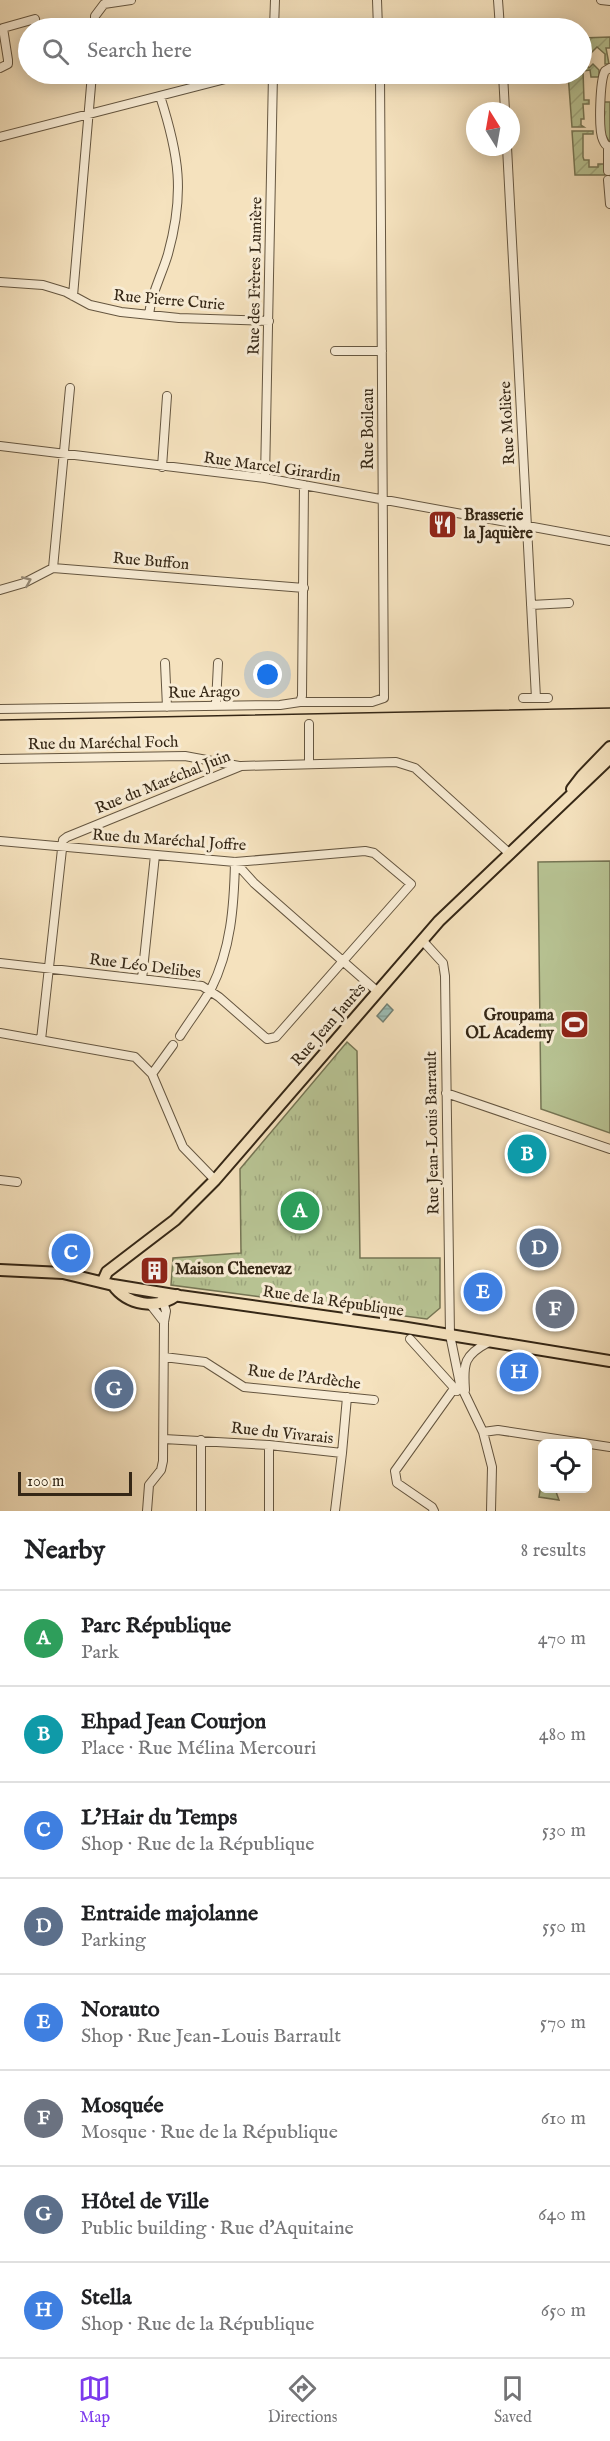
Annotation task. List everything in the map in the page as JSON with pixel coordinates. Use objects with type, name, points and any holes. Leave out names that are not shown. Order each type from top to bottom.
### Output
[{"type":"main road","name":"Rue Jean Jaurès","points":[[564,800],[582,776],[610,747]]},
{"type":"main road","name":"Rue Jean Jaurès","points":[[108,1283],[116,1268],[175,1220],[215,1180],[439,921],[610,758]]},
{"type":"main road","name":"Rue de la République","points":[[0,1270],[63,1273],[158,1292],[491,1341],[610,1361]]},
{"type":"main road","points":[[108,1283],[125,1298],[150,1304],[164,1303],[177,1295]]},
{"type":"main road","points":[[125,1298],[124,1291],[129,1286]]},
{"type":"main road","name":"Rue de la République","points":[[450,1335],[501,1336],[610,1354]]},
{"type":"street","points":[[95,18],[104,4],[131,0]]},
{"type":"street","points":[[274,18],[275,0]]},
{"type":"street","points":[[377,0],[378,18]]},
{"type":"street","points":[[498,0],[499,18]]},
{"type":"street","points":[[0,68],[8,64],[3,28],[18,24]]},
{"type":"street","points":[[610,68],[605,71],[602,80],[601,134],[609,147],[610,204]]},
{"type":"street","points":[[73,296],[91,84]]},
{"type":"street","points":[[0,137],[206,84]]},
{"type":"street","name":"Rue des Frères Lumière","points":[[265,478],[273,84]]},
{"type":"street","name":"Rue Boileau","points":[[300,702],[372,702],[384,698],[380,84]]},
{"type":"street","points":[[504,84],[505,102]]},
{"type":"street","points":[[149,315],[150,298],[162,274],[178,207],[177,156],[160,96]]},
{"type":"street","name":"Rue Molière","points":[[507,156],[536,698]]},
{"type":"street","name":"Rue Pierre Curie","points":[[0,282],[43,285],[90,305],[121,312],[269,321]]},
{"type":"street","points":[[335,351],[382,351]]},
{"type":"street","points":[[0,590],[24,583],[53,568],[70,388]]},
{"type":"street","points":[[162,467],[167,396]]},
{"type":"street","name":"Rue Marcel Girardin","points":[[0,446],[265,478],[610,541]]},
{"type":"street","points":[[300,702],[304,588],[304,485]]},
{"type":"street","name":"Rue Buffon","points":[[53,568],[304,588]]},
{"type":"street","points":[[531,605],[569,603]]},
{"type":"street","points":[[165,663],[167,707]]},
{"type":"street","points":[[216,704],[218,663]]},
{"type":"street","points":[[523,698],[548,698]]},
{"type":"street","name":"Rue Arago","points":[[0,709],[167,707],[216,704],[280,705],[300,702]]},
{"type":"street","points":[[309,724],[309,764]]},
{"type":"street","name":"Rue du Maréchal Foch","points":[[0,759],[185,756],[241,766]]},
{"type":"street","name":"Rue du Maréchal Juin","points":[[61,846],[67,837],[241,766],[396,762],[415,768],[510,854]]},
{"type":"street","points":[[0,841],[61,846],[41,1040]]},
{"type":"street","name":"Rue du Maréchal Joffre","points":[[61,846],[235,862],[365,850],[374,853],[411,885],[342,962]]},
{"type":"street","points":[[142,979],[155,855]]},
{"type":"street","points":[[235,862],[254,883],[378,992]]},
{"type":"street","points":[[180,1036],[210,990],[223,961],[233,914],[235,862]]},
{"type":"street","name":"Rue Jean-Louis Barrault","points":[[422,940],[440,958],[444,969],[450,1335],[457,1373],[483,1432],[492,1467],[491,1511]]},
{"type":"street","name":"Rue Léo Delibes","points":[[0,963],[202,986],[210,990],[267,1039],[276,1037],[342,962]]},
{"type":"street","points":[[0,1033],[135,1057],[152,1074],[183,1147],[215,1180]]},
{"type":"street","points":[[152,1074],[173,1045]]},
{"type":"street","points":[[446,1093],[610,1149]]},
{"type":"street","points":[[0,1180],[17,1182]]},
{"type":"street","points":[[147,1511],[149,1485],[161,1470],[163,1461],[164,1322],[166,1315],[164,1303],[158,1292]]},
{"type":"street","points":[[150,1304],[164,1322]]},
{"type":"street","points":[[410,1339],[437,1368],[453,1390],[466,1395],[464,1368],[466,1362],[476,1348],[491,1341]]},
{"type":"street","name":"Rue de l'Ardèche","points":[[164,1357],[206,1362],[244,1387],[374,1400]]},
{"type":"street","points":[[434,1511],[432,1507],[397,1483],[395,1471],[453,1390]]},
{"type":"street","name":"Rue du Vivarais","points":[[164,1439],[269,1445],[342,1454],[346,1397]]},
{"type":"street","points":[[483,1432],[498,1430],[610,1447]]},
{"type":"street","points":[[201,1440],[201,1511]]},
{"type":"street","points":[[269,1445],[269,1511]]},
{"type":"street","points":[[335,1511],[342,1454]]},
{"type":"green space","points":[[610,37],[610,48],[606,48],[609,64],[605,64],[605,54],[597,47],[592,52],[592,38]]},
{"type":"green space","points":[[593,64],[599,70],[599,77],[592,77]]},
{"type":"green space","points":[[569,84],[583,84],[584,100],[589,100],[589,104],[583,104],[584,119],[581,119],[581,125],[584,127],[572,127]]},
{"type":"green space","points":[[604,102],[610,102],[610,143],[604,133]]},
{"type":"green space","points":[[572,131],[593,131],[593,134],[583,134],[583,157],[584,160],[589,160],[589,167],[605,164],[605,175],[575,175]]},
{"type":"green space","name":"Groupama OL Academy","points":[[610,861],[610,1133],[541,1109],[538,862]]},
{"type":"green space","points":[[347,1042],[357,1051],[360,1258],[440,1258],[440,1308],[427,1319],[171,1285],[173,1258],[241,1253],[240,1169]]},
{"type":"green space","points":[[540,1493],[556,1493],[559,1500],[539,1497]]},
{"type":"water","points":[[387,1004],[393,1010],[383,1022],[377,1016]]},
{"type":"tram line","points":[[0,720],[610,708]]},
{"type":"place","name":"Brasserie la Jaquière","points":[[443,525]]},
{"type":"place","name":"Groupama OL Academy","points":[[575,1025]]},
{"type":"place","name":"Ehpad Jean Courjon","points":[[527,1154]]},
{"type":"place","name":"Parc République","points":[[300,1211]]},
{"type":"place","name":"Entraide majolanne","points":[[539,1248]]},
{"type":"place","name":"L'Hair du Temps","points":[[71,1253]]},
{"type":"place","name":"Maison Chenevaz","points":[[154,1270]]},
{"type":"place","name":"Norauto","points":[[483,1292]]},
{"type":"place","name":"Mosquée","points":[[555,1309]]},
{"type":"place","name":"Stella","points":[[519,1372]]},
{"type":"place","name":"Hôtel de Ville","points":[[114,1389]]}]
